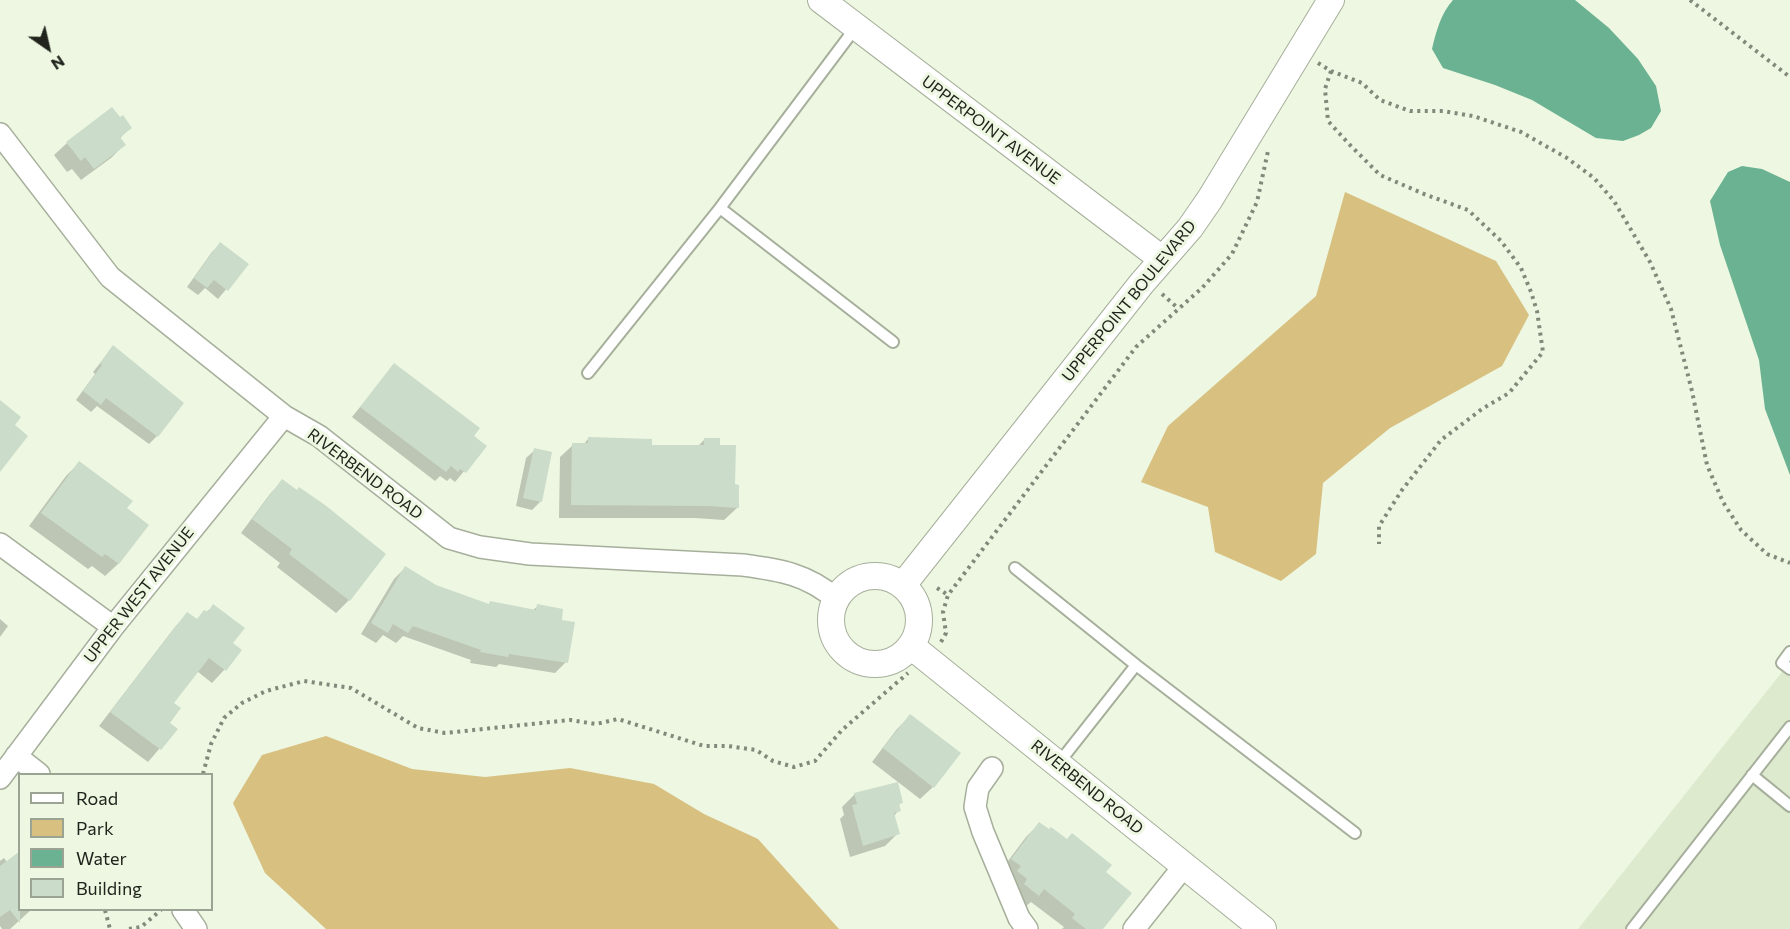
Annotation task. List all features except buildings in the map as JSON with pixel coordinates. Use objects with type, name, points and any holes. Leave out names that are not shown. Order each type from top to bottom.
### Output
[{"type":"street","name":"UPPERPOINT AVENUE","points":[[821,0],[1162,260]]},
{"type":"street","name":"UPPERPOINT BOULEVARD","points":[[903,585],[1190,228],[1331,0]]},
{"type":"street","name":"RIVERBEND ROAD","points":[[0,134],[110,278],[284,416],[319,436],[449,538],[480,548],[530,554],[768,568],[790,572],[811,581],[836,599]]},
{"type":"street","name":"UPPER WEST AVENUE","points":[[0,778],[113,627],[284,416]]},
{"type":"street","points":[[0,544],[113,627]]},
{"type":"street","points":[[868,576],[880,576],[903,585],[917,605],[918,630],[926,649],[886,664],[873,665],[854,660],[839,647],[831,629],[830,617],[836,599],[846,586],[868,576]]},
{"type":"street","name":"RIVERBEND ROAD","points":[[926,649],[1058,764],[1263,929]]},
{"type":"street","points":[[16,756],[38,773]]},
{"type":"street","points":[[992,768],[978,788],[975,807],[1019,918],[1027,929]]},
{"type":"street","points":[[1134,929],[1184,866]]},
{"type":"street","points":[[184,911],[196,929]]},
{"type":"lane","points":[[588,373],[720,208],[856,27]]},
{"type":"lane","points":[[720,208],[892,342]]},
{"type":"lane","points":[[1015,568],[1355,833]]},
{"type":"lane","points":[[1790,652],[1782,663],[1790,669]]},
{"type":"lane","points":[[1058,764],[1136,664]]},
{"type":"lane","points":[[1632,929],[1790,727]]},
{"type":"lane","points":[[1752,776],[1790,806]]},
{"type":"path","points":[[1690,0],[1790,77]]},
{"type":"path","points":[[1300,51],[1331,71],[1362,83],[1380,100],[1410,111],[1443,111],[1473,116],[1521,132],[1567,158],[1593,178],[1614,201],[1650,262],[1671,309],[1692,391],[1707,465],[1723,502],[1742,530],[1767,554],[1790,563]]},
{"type":"path","points":[[1331,71],[1325,88],[1328,121],[1380,176],[1468,210],[1501,241],[1521,268],[1531,292],[1537,311],[1544,352],[1509,393],[1482,409],[1441,440],[1402,490],[1379,526],[1379,544]]},
{"type":"path","points":[[203,773],[211,744],[224,718],[242,703],[266,691],[304,681],[351,688],[418,728],[445,733],[570,720],[596,724],[618,719],[704,746],[728,746],[756,750],[773,761],[794,767],[815,761],[842,730],[926,649],[946,633],[943,612],[948,595],[1136,347],[1202,288],[1232,254],[1257,202],[1269,144]]},
{"type":"path","points":[[1155,288],[1179,309]]},
{"type":"path","points":[[937,588],[948,595]]},
{"type":"path","points":[[106,911],[110,929]]},
{"type":"path","points":[[129,929],[141,927],[158,911]]},
{"type":"shaded area","points":[[1790,662],[1790,929],[1578,929]]},
{"type":"green space","points":[[1345,192],[1496,261],[1529,315],[1502,366],[1390,428],[1323,483],[1316,554],[1281,581],[1215,552],[1208,507],[1141,482],[1168,426],[1316,296]]},
{"type":"green space","points":[[326,736],[412,769],[485,777],[570,768],[654,784],[704,814],[758,839],[839,929],[326,929],[265,873],[233,803],[262,755]]},
{"type":"water","points":[[1453,0],[1575,0],[1609,28],[1638,59],[1656,86],[1661,111],[1651,128],[1623,141],[1596,138],[1532,100],[1443,68],[1432,49],[1442,17]]},
{"type":"water","points":[[1742,166],[1762,169],[1790,182],[1790,475],[1765,409],[1759,360],[1720,245],[1710,201],[1728,172]]}]
